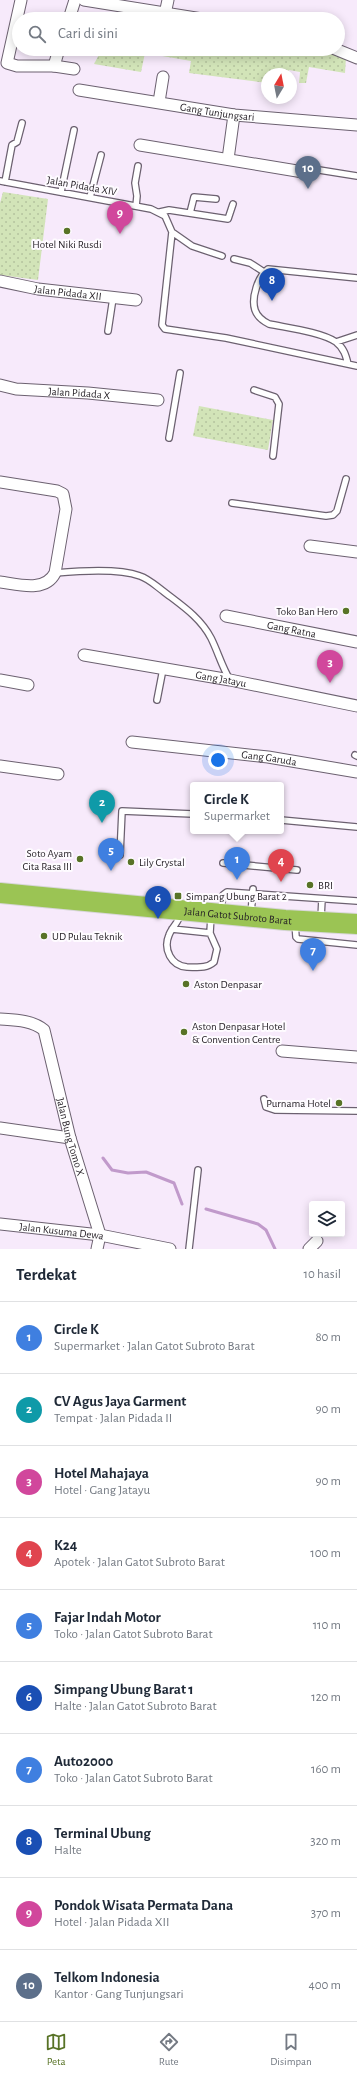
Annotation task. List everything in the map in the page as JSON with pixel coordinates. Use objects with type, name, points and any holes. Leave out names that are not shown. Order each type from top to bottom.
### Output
[{"type":"highway","name":"Jalan Gatot Subroto Barat","points":[[0,893],[295,921],[357,924]]},
{"type":"street","points":[[18,12],[21,0]]},
{"type":"street","points":[[70,12],[74,0]]},
{"type":"street","points":[[84,0],[153,12]]},
{"type":"street","points":[[165,12],[168,0]]},
{"type":"street","points":[[12,33],[4,63],[17,66],[54,66],[74,69]]},
{"type":"street","points":[[345,53],[357,58]]},
{"type":"street","points":[[54,66],[57,56]]},
{"type":"street","points":[[159,102],[163,77]]},
{"type":"street","name":"Gang Tunjungsari","points":[[79,90],[234,114],[357,125]]},
{"type":"street","points":[[228,159],[234,114]]},
{"type":"street","points":[[140,145],[303,172]]},
{"type":"street","name":"Jalan Pidada XII","points":[[0,281],[38,289],[136,300]]},
{"type":"street","name":"Jalan Pidada X","points":[[0,386],[16,389],[88,393],[158,400]]},
{"type":"street","points":[[0,482],[57,491],[63,494],[65,500],[64,519],[55,573],[52,578],[43,585],[0,582]]},
{"type":"street","points":[[310,546],[357,552]]},
{"type":"street","name":"Gang Ratna","points":[[226,616],[357,642]]},
{"type":"street","name":"Gang Jatayu","points":[[84,655],[230,680],[357,706]]},
{"type":"street","points":[[0,680],[28,685]]},
{"type":"street","name":"Gang Garuda","points":[[132,742],[268,757],[357,772]]},
{"type":"street","points":[[0,766],[58,774]]},
{"type":"street","name":"Jalan Bung Tomo X","points":[[0,1018],[28,1022],[39,1026],[44,1030],[70,1138],[100,1235],[97,1249]]},
{"type":"street","points":[[282,1051],[357,1057]]},
{"type":"street","points":[[0,1128],[70,1138]]},
{"type":"street","name":"Jalan Kusuma Dewa","points":[[0,1224],[100,1235],[170,1249]]},
{"type":"lane","points":[[2,181],[12,145],[17,142],[22,123]]},
{"type":"lane","points":[[61,192],[74,130]]},
{"type":"lane","points":[[90,197],[101,155]]},
{"type":"lane","points":[[136,206],[137,196],[135,183],[138,166]]},
{"type":"lane","points":[[303,172],[312,169],[357,176]]},
{"type":"lane","name":"Jalan Pidada XIV","points":[[2,181],[136,206],[160,212],[169,210],[228,219],[231,217],[233,204]]},
{"type":"lane","points":[[190,214],[194,196],[216,199]]},
{"type":"lane","points":[[160,212],[168,220],[172,232],[162,328],[233,340],[357,366]]},
{"type":"lane","points":[[172,232],[192,246],[222,256]]},
{"type":"lane","points":[[234,259],[250,263],[264,272]]},
{"type":"lane","points":[[348,364],[344,351],[336,342],[315,334],[269,324],[256,312],[254,306],[260,277],[268,269],[357,278]]},
{"type":"lane","points":[[108,331],[113,298]]},
{"type":"lane","points":[[336,342],[357,335]]},
{"type":"lane","points":[[168,438],[180,372]]},
{"type":"lane","points":[[254,390],[275,397],[279,404],[273,456]]},
{"type":"lane","points":[[232,503],[326,516],[333,515],[337,511],[346,479]]},
{"type":"lane","points":[[55,573],[77,571],[112,571],[140,576],[191,612],[211,638],[230,680]]},
{"type":"lane","points":[[157,700],[163,668]]},
{"type":"lane","points":[[120,855],[122,811],[190,814]]},
{"type":"lane","points":[[284,820],[357,826]]},
{"type":"lane","points":[[223,864],[254,868],[297,870]]},
{"type":"lane","points":[[251,916],[253,892]]},
{"type":"lane","points":[[182,910],[180,918],[169,934],[167,949],[173,961],[183,966],[203,967],[214,962],[217,949],[210,933],[224,893],[253,892],[357,901]]},
{"type":"lane","points":[[321,922],[322,899]]},
{"type":"lane","points":[[295,921],[296,937],[298,939],[357,944]]},
{"type":"lane","points":[[172,929],[210,933]]},
{"type":"lane","points":[[264,1099],[266,1107],[275,1110],[357,1111]]},
{"type":"lane","points":[[189,1249],[198,1170]]},
{"type":"green space","points":[[98,56],[144,56],[141,72],[94,64]]},
{"type":"green space","points":[[162,56],[346,57],[345,73],[309,67],[306,83],[299,83],[300,72],[297,71],[297,68],[261,68],[261,82],[189,73],[191,61]]},
{"type":"green space","points":[[3,192],[48,199],[38,280],[0,275],[0,203]]},
{"type":"green space","points":[[199,406],[273,420],[268,450],[193,436]]},
{"type":"waterway","points":[[103,1158],[112,1170],[128,1173],[146,1172],[174,1183],[182,1204]]},
{"type":"waterway","points":[[206,1209],[258,1224],[266,1230],[275,1249]]},
{"type":"place","name":"Telkom Indonesia","points":[[308,189]]},
{"type":"place","name":"Hotel Niki Rusdi","points":[[67,231]]},
{"type":"place","name":"Pondok Wisata Permata Dana","points":[[120,234]]},
{"type":"place","name":"Terminal Ubung","points":[[272,301]]},
{"type":"place","name":"Toko Ban Hero","points":[[346,611]]},
{"type":"place","name":"Hotel Mahajaya","points":[[330,683]]},
{"type":"place","name":"CV Agus Jaya Garment","points":[[102,823]]},
{"type":"place","name":"Soto Ayam Cita Rasa III","points":[[80,859]]},
{"type":"place","name":"Lily Crystal","points":[[131,862]]},
{"type":"place","name":"Fajar Indah Motor","points":[[111,871]]},
{"type":"place","name":"Circle K","points":[[237,880]]},
{"type":"place","name":"K24","points":[[281,882]]},
{"type":"place","name":"BRI","points":[[310,885]]},
{"type":"place","name":"Simpang Ubung Barat 2","points":[[178,896]]},
{"type":"place","name":"Simpang Ubung Barat 1","points":[[158,919]]},
{"type":"place","name":"UD Pulau Teknik","points":[[44,936]]},
{"type":"place","name":"Auto2000","points":[[313,971]]},
{"type":"place","name":"Aston Denpasar","points":[[186,984]]},
{"type":"place","name":"Aston Denpasar Hotel & Convention Centre","points":[[184,1032]]},
{"type":"place","name":"Purnama Hotel","points":[[339,1103]]}]
